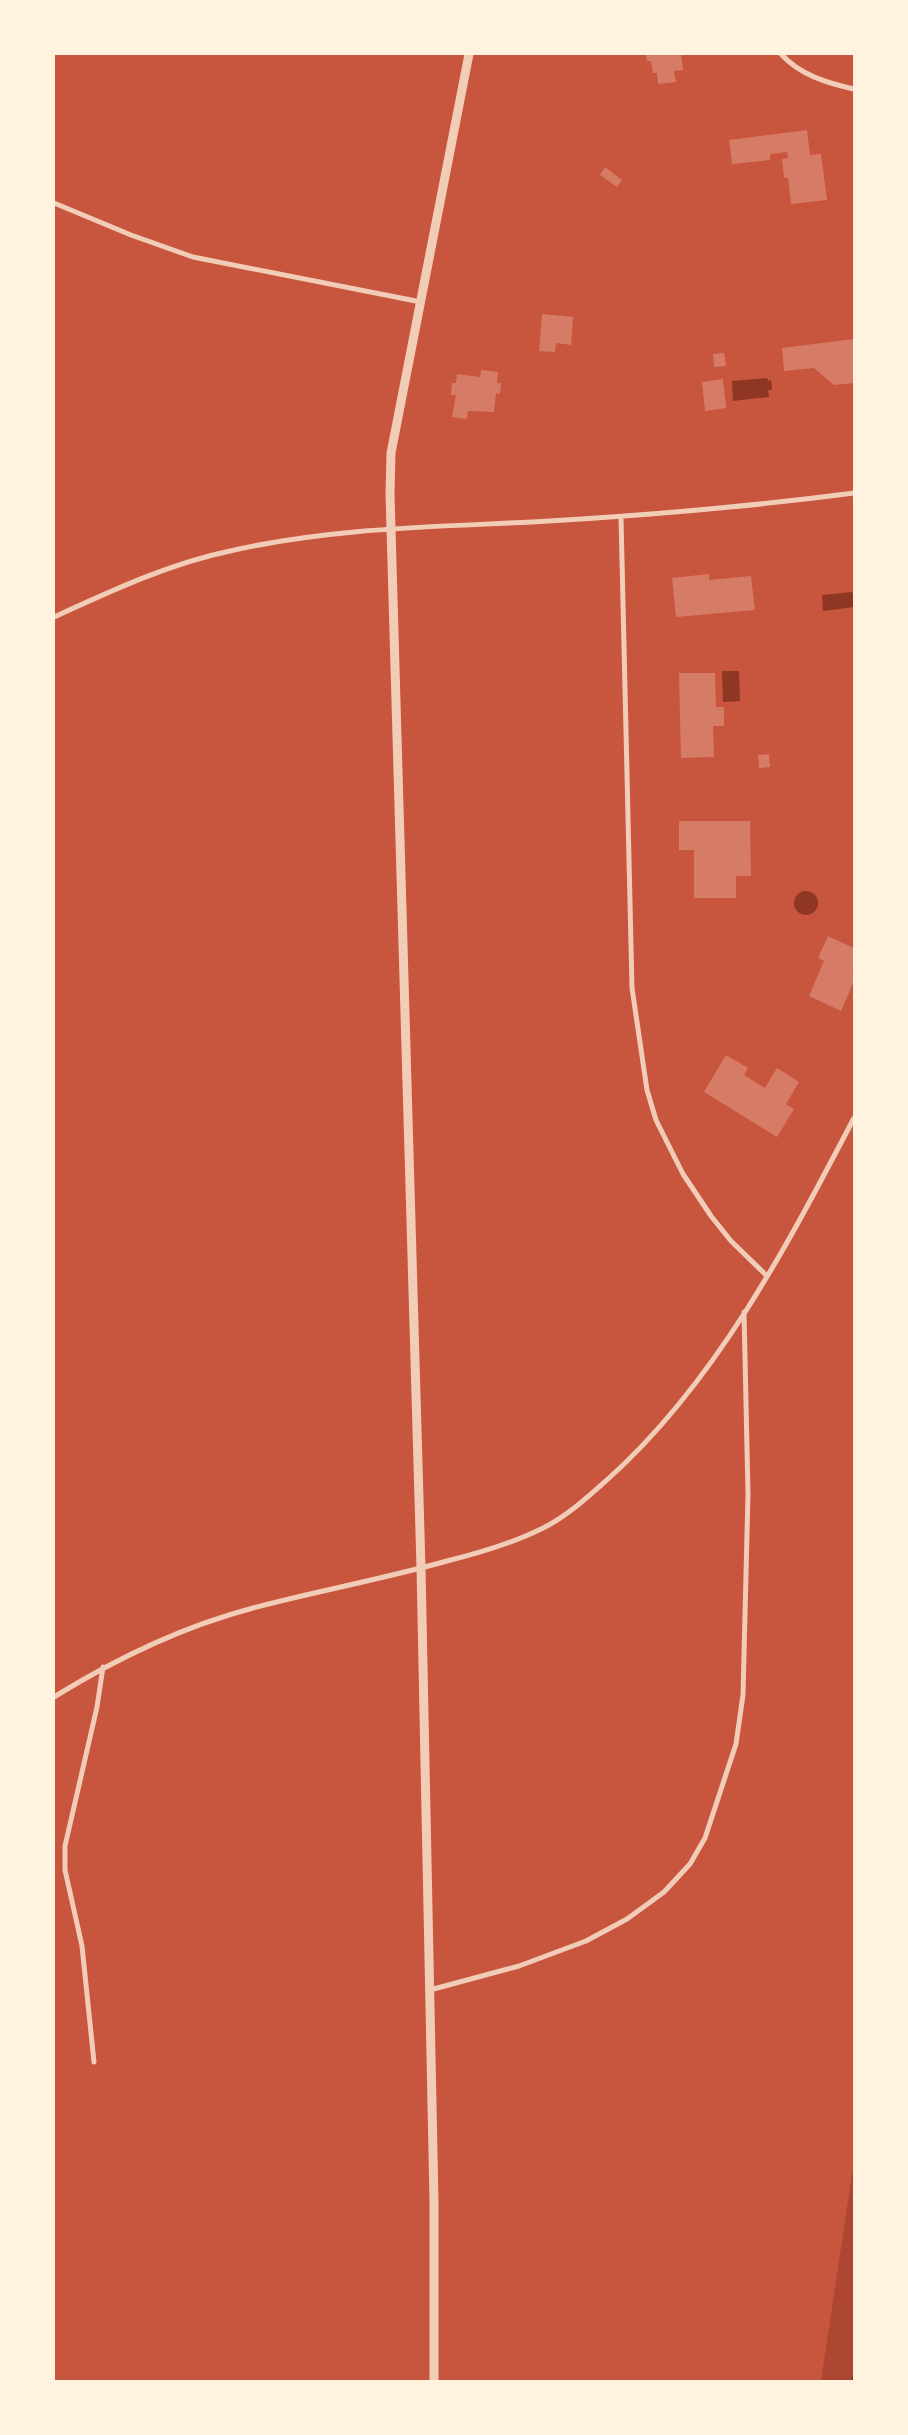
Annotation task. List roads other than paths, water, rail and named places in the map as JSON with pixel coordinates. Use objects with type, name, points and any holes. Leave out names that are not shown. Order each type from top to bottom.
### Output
[{"type":"street","points":[[434,2381],[434,2202],[421,1568],[390,494],[391,453],[469,54]]},
{"type":"street","points":[[781,54],[791,65],[804,72],[854,89]]},
{"type":"street","points":[[54,203],[132,235],[193,257],[421,302]]},
{"type":"street","points":[[54,617],[137,579],[228,551],[311,536],[392,529],[621,517],[743,507],[854,493]]},
{"type":"street","points":[[621,517],[632,988],[646,1090],[656,1120],[688,1181],[731,1241],[767,1276]]},
{"type":"street","points":[[54,1697],[103,1667],[146,1645],[251,1608],[494,1549],[542,1528],[592,1494],[632,1457],[686,1395],[744,1312],[789,1241],[854,1118]]},
{"type":"street","points":[[430,1990],[519,1966],[586,1941],[619,1923],[664,1892],[690,1864],[705,1838],[736,1744],[742,1695],[748,1494],[744,1312]]},
{"type":"street","points":[[94,2062],[82,1946],[65,1870],[65,1846],[97,1707],[103,1667]]}]
